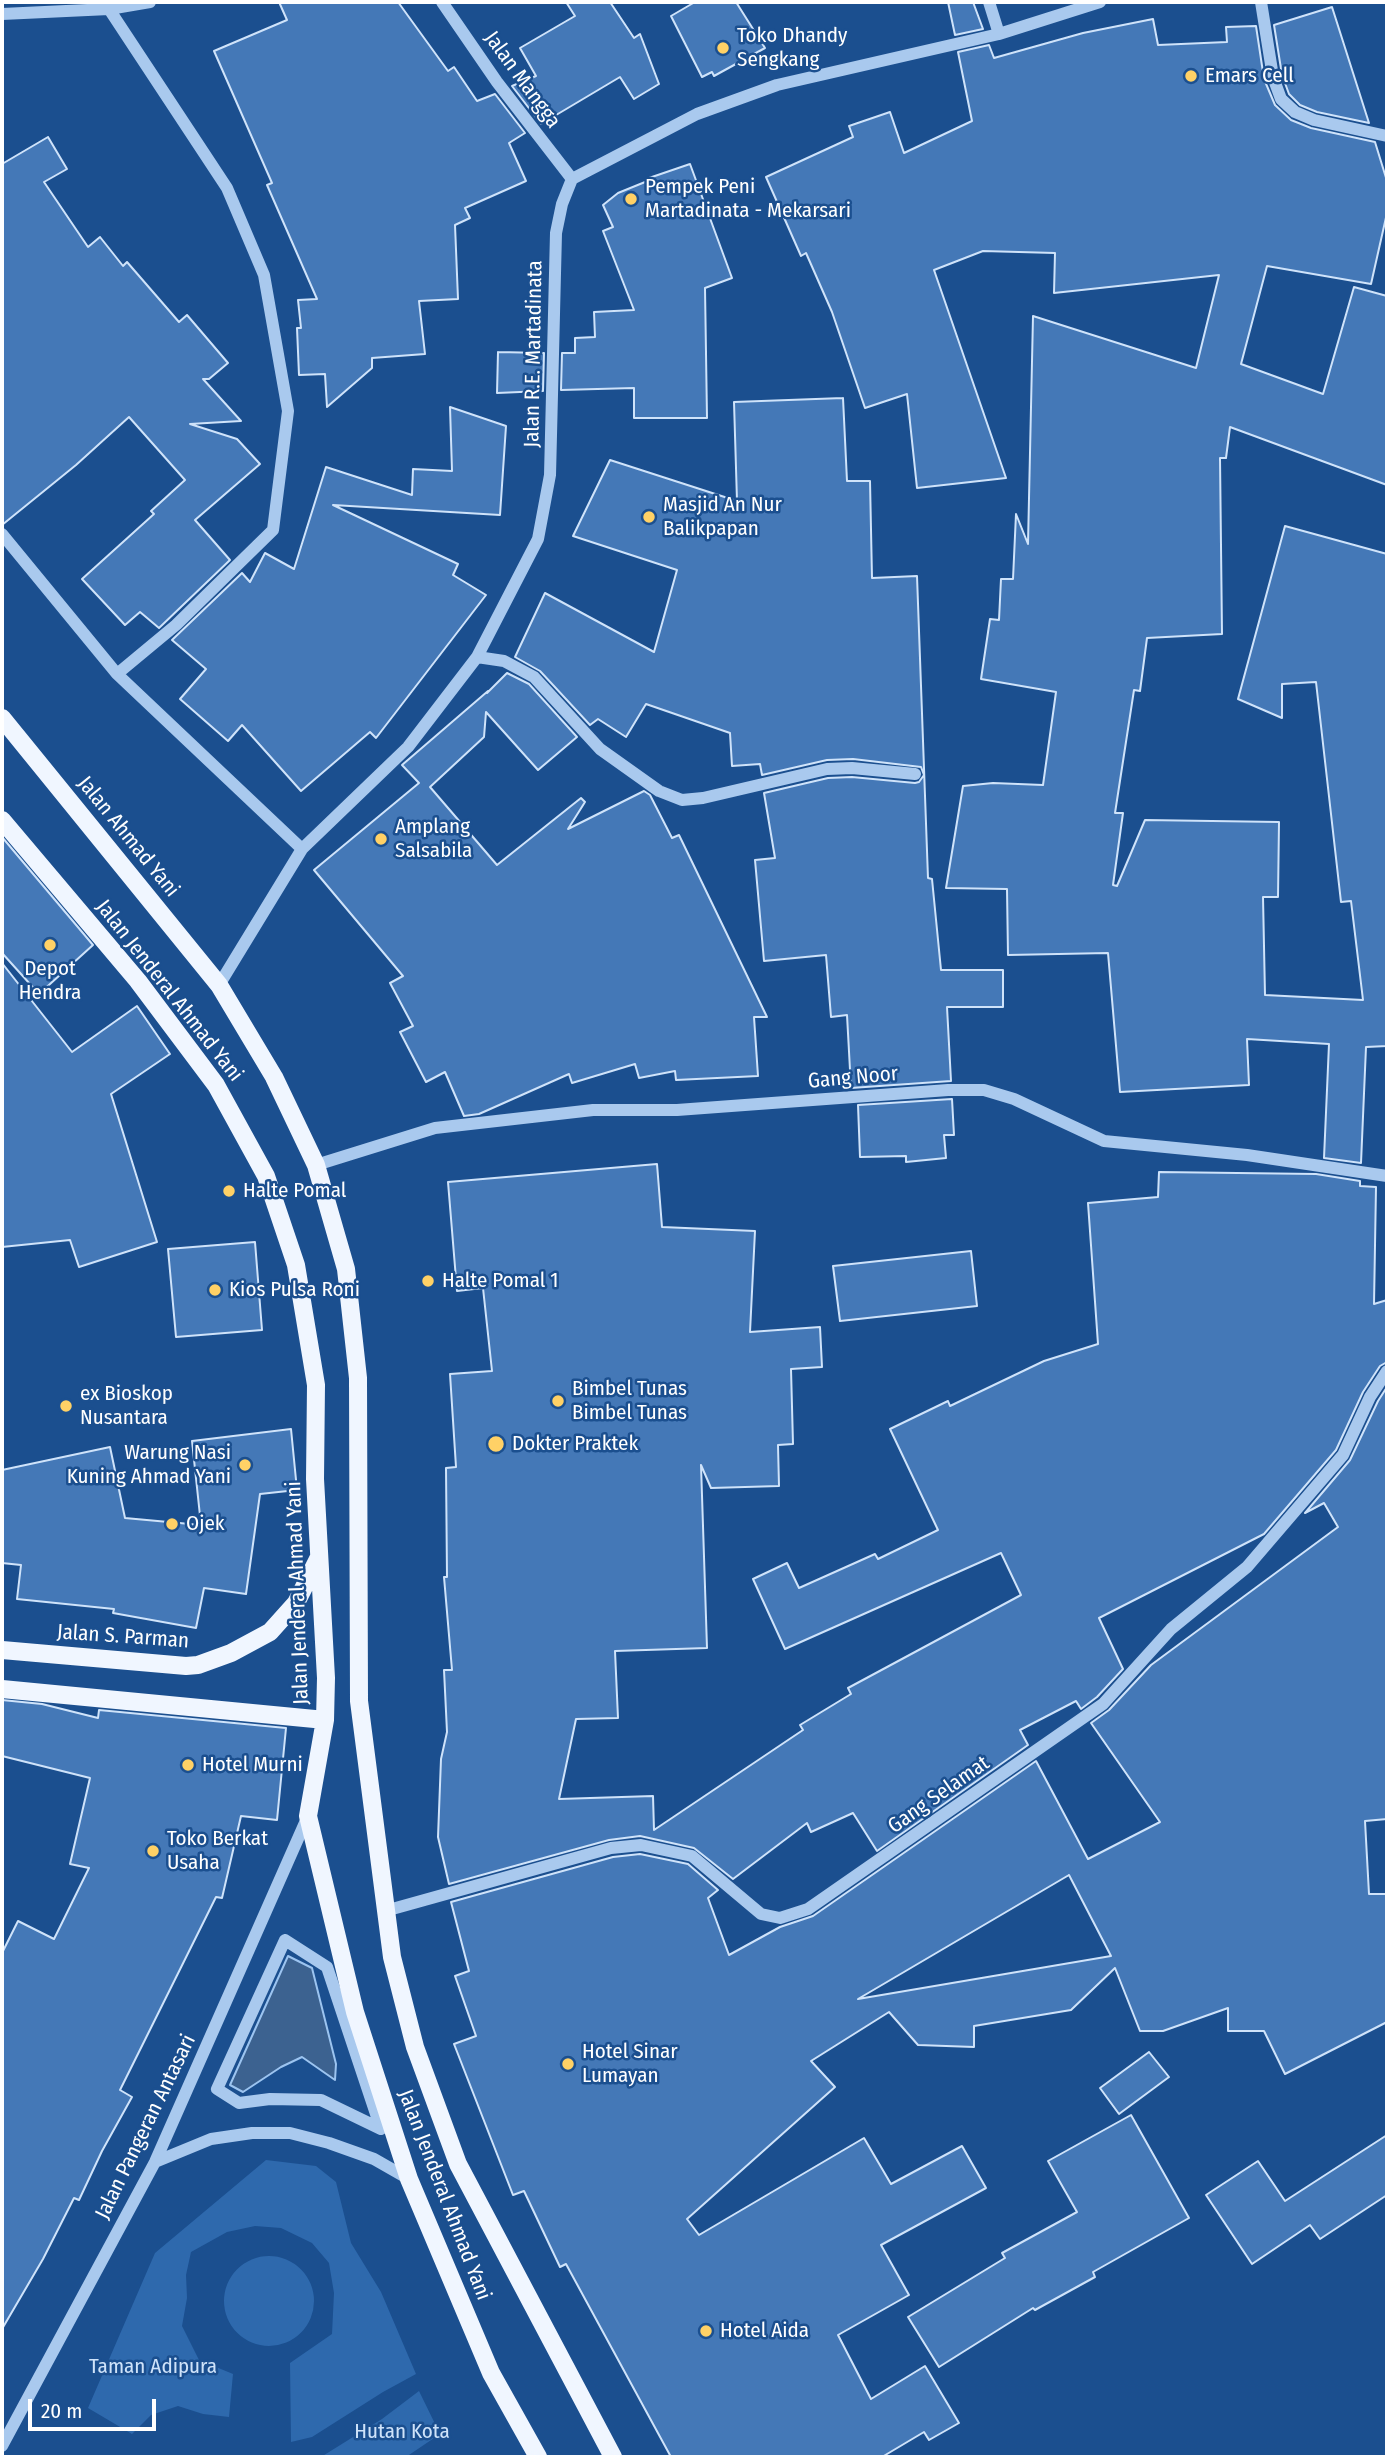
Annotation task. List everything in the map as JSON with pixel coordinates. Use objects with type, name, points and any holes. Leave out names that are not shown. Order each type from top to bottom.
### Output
[{"type":"main road","name":"Jalan Ahmad Yani","points":[[2,718],[219,985]]},
{"type":"main road","name":"Jalan Jenderal Ahmad Yani","points":[[2,820],[138,981],[216,1085],[266,1176],[296,1265],[316,1385],[315,1479],[326,1678],[325,1720],[308,1816],[355,2012],[409,2179],[491,2372],[538,2457]]},
{"type":"main road","name":"Jalan Jenderal Ahmad Yani","points":[[219,985],[274,1077],[316,1165],[346,1269],[358,1378],[359,1700],[392,1957],[415,2047],[458,2164],[612,2457]]},
{"type":"main road","name":"Jalan S. Parman","points":[[2,1650],[198,1665],[231,1653],[270,1632],[296,1603],[320,1557]]},
{"type":"main road","points":[[2,1689],[325,1720]]},
{"type":"street","points":[[2,14],[109,9],[150,2]]},
{"type":"street","name":"Jalan Mangga","points":[[442,2],[497,82],[572,179]]},
{"type":"street","points":[[989,2],[999,34]]},
{"type":"street","points":[[572,179],[697,114],[776,85],[999,34],[1100,2]]},
{"type":"street","points":[[1261,2],[1273,77],[1280,99],[1295,112],[1314,120],[1387,135]]},
{"type":"street","points":[[109,9],[227,188],[264,275],[288,411],[273,530],[176,625],[117,674]]},
{"type":"street","name":"Jalan R.E. Martadinata","points":[[219,985],[302,849],[408,747],[477,657],[537,539],[550,475],[556,233],[562,204],[572,179]]},
{"type":"street","points":[[2,534],[117,674],[302,849]]},
{"type":"street","points":[[477,657],[504,661],[534,677],[600,749],[659,791],[681,800],[704,798],[827,769],[852,768],[915,774]]},
{"type":"street","name":"Gang Noor","points":[[316,1165],[435,1128],[593,1110],[691,1110],[948,1090],[984,1090],[1014,1099],[1104,1140],[1247,1154],[1387,1176]]},
{"type":"street","name":"Gang Selamat","points":[[385,1911],[611,1848],[641,1845],[692,1856],[761,1914],[779,1918],[808,1909],[1103,1704],[1171,1629],[1247,1567],[1343,1455],[1370,1397],[1387,1371]]},
{"type":"street","name":"Jalan Pangeran Antasari","points":[[2,2446],[155,2162],[308,1816]]},
{"type":"street","points":[[285,1940],[327,1967],[382,2129],[321,2100],[282,2098],[239,2103],[217,2089],[285,1940]]},
{"type":"street","points":[[155,2162],[211,2139],[252,2133],[290,2133],[374,2159],[409,2179]]},
{"type":"green space","name":"Taman Adipura","points":[[266,2160],[316,2166],[336,2182],[351,2243],[381,2292],[416,2374],[312,2437],[291,2442],[290,2363],[332,2334],[334,2293],[329,2263],[312,2243],[281,2228],[255,2226],[227,2232],[191,2252],[186,2275],[187,2298],[182,2326],[199,2360],[233,2374],[229,2417],[203,2414],[178,2406],[151,2415],[132,2434],[88,2408],[155,2253]]},
{"type":"green space","name":"Taman Adipura","points":[[269,2256],[286,2259],[301,2269],[311,2284],[314,2301],[311,2318],[301,2333],[286,2343],[269,2346],[252,2343],[237,2333],[227,2318],[224,2301],[227,2284],[237,2269],[252,2259]]},
{"type":"green space","name":"Hutan Kota","points":[[419,2391],[440,2434],[406,2457],[321,2457],[382,2419]]},
{"type":"shaded area","points":[[288,1956],[312,1968],[336,2064],[335,2080],[302,2057],[281,2067],[243,2092],[230,2085]]},
{"type":"building","points":[[279,2],[398,2],[448,71],[454,67],[477,101],[495,94],[525,133],[509,143],[526,181],[465,208],[470,218],[455,225],[458,299],[419,301],[425,354],[372,358],[372,368],[327,407],[325,374],[299,375],[297,328],[301,328],[298,300],[317,299],[267,185],[272,183],[214,51],[287,20]]},
{"type":"building","points":[[566,2],[610,2],[634,38],[640,34],[659,84],[634,99],[620,77],[541,124],[512,86],[536,76],[520,48],[575,16]]},
{"type":"building","points":[[695,2],[736,2],[765,48],[714,76],[712,72],[702,77],[671,16]]},
{"type":"building","points":[[948,2],[973,2],[983,29],[955,35]]},
{"type":"building","points":[[1332,7],[1369,123],[1317,112],[1300,105],[1289,94],[1282,75],[1274,25]]},
{"type":"building","points":[[1153,19],[1158,45],[1227,42],[1226,27],[1256,26],[1264,79],[1275,105],[1291,120],[1311,128],[1375,142],[1387,181],[1387,213],[1371,284],[1267,266],[1241,364],[1323,394],[1354,287],[1387,296],[1387,485],[1230,427],[1226,458],[1220,458],[1222,634],[1147,638],[1140,691],[1134,690],[1115,813],[1123,813],[1113,885],[1117,886],[1145,820],[1279,822],[1278,897],[1263,897],[1265,995],[1363,1000],[1351,901],[1341,902],[1316,682],[1282,684],[1282,718],[1238,699],[1285,526],[1387,554],[1387,1046],[1366,1047],[1361,1163],[1324,1158],[1329,1044],[1247,1039],[1249,1085],[1120,1092],[1108,953],[1008,955],[1007,889],[946,888],[963,786],[993,783],[1043,785],[1056,692],[981,679],[990,619],[999,620],[1001,579],[1013,579],[1016,514],[1028,544],[1033,316],[1196,368],[1219,275],[1054,293],[1055,253],[983,251],[934,270],[1006,478],[917,488],[907,394],[865,408],[832,312],[806,253],[801,256],[766,177],[853,137],[849,126],[890,112],[904,153],[972,121],[958,52],[989,45],[994,58],[1083,33]]},
{"type":"building","points":[[48,137],[67,169],[44,182],[88,247],[100,237],[123,266],[127,262],[179,322],[187,315],[228,363],[209,379],[203,379],[241,421],[190,424],[237,439],[260,464],[195,520],[230,560],[159,628],[140,612],[125,625],[82,579],[154,514],[151,511],[185,480],[129,417],[76,465],[2,525],[2,164]]},
{"type":"building","points":[[690,164],[732,278],[705,288],[707,418],[634,418],[634,388],[561,390],[562,353],[575,353],[575,338],[595,337],[594,312],[634,310],[603,231],[613,227],[603,205],[618,193],[650,180],[649,178]]},
{"type":"building","points":[[498,352],[544,353],[543,391],[497,393]]},
{"type":"building","points":[[843,398],[847,481],[870,481],[872,578],[917,576],[928,878],[932,879],[941,970],[1003,970],[1003,1007],[947,1007],[951,1081],[851,1088],[847,1015],[831,1017],[826,955],[764,961],[755,860],[775,858],[764,793],[828,778],[852,777],[915,783],[924,775],[921,767],[853,759],[827,760],[762,775],[760,764],[732,766],[730,733],[646,704],[626,737],[598,719],[590,725],[540,671],[515,657],[545,593],[654,652],[677,570],[573,536],[610,460],[737,501],[734,402]]},
{"type":"building","points":[[450,407],[506,426],[500,515],[333,505],[458,564],[453,575],[486,595],[376,738],[370,732],[301,791],[242,725],[228,741],[180,699],[206,669],[172,640],[242,573],[250,582],[265,553],[294,569],[326,467],[412,495],[413,469],[452,471]]},
{"type":"building","points":[[507,673],[529,684],[577,737],[538,770],[486,712],[484,737],[430,787],[497,865],[581,798],[585,802],[568,829],[644,791],[650,795],[672,838],[679,835],[767,1017],[754,1017],[758,1076],[676,1080],[675,1071],[639,1078],[635,1064],[572,1083],[569,1074],[479,1114],[464,1116],[445,1072],[426,1082],[400,1032],[413,1026],[390,983],[403,976],[314,870],[419,783],[402,765]]},
{"type":"building","points":[[2,837],[93,945],[39,994],[2,953]]},
{"type":"building","points":[[2,963],[72,1052],[137,1006],[170,1054],[111,1094],[157,1242],[79,1267],[70,1240],[2,1247]]},
{"type":"building","points":[[952,1099],[954,1135],[944,1135],[946,1158],[906,1162],[906,1156],[860,1157],[858,1105]]},
{"type":"building","points":[[657,1164],[662,1227],[755,1231],[750,1332],[820,1327],[822,1367],[791,1369],[793,1444],[778,1445],[779,1486],[711,1488],[701,1465],[707,1648],[615,1651],[618,1718],[576,1719],[559,1799],[653,1796],[654,1830],[803,1730],[800,1725],[851,1694],[848,1688],[1021,1595],[1001,1553],[785,1649],[753,1579],[787,1563],[799,1588],[875,1554],[878,1559],[938,1530],[890,1429],[948,1401],[950,1406],[1044,1361],[1098,1344],[1088,1203],[1158,1197],[1159,1172],[1316,1174],[1360,1181],[1360,1186],[1376,1187],[1374,1304],[1387,1300],[1387,1362],[1380,1366],[1363,1392],[1336,1450],[1264,1534],[1099,1618],[1123,1669],[1097,1697],[1081,1709],[1076,1701],[1020,1730],[1028,1745],[877,1851],[853,1813],[811,1832],[807,1823],[733,1879],[694,1848],[640,1836],[609,1840],[449,1884],[438,1837],[441,1759],[447,1732],[444,1670],[452,1670],[444,1577],[447,1577],[446,1468],[456,1467],[450,1374],[492,1371],[483,1288],[457,1291],[448,1182]]},
{"type":"building","name":"Kios Pulsa Roni","points":[[255,1242],[262,1330],[176,1337],[168,1249]]},
{"type":"building","points":[[971,1251],[977,1306],[840,1321],[833,1266]]},
{"type":"building","points":[[1387,1387],[1387,1819],[1365,1821],[1369,1894],[1387,1894],[1387,2022],[1285,2074],[1264,2031],[1228,2031],[1228,2008],[1163,2031],[1140,2031],[1115,1968],[1071,2010],[974,2026],[974,2047],[918,2045],[889,2012],[811,2061],[835,2087],[687,2219],[699,2235],[864,2138],[891,2184],[962,2146],[986,2188],[881,2245],[909,2295],[838,2335],[871,2399],[925,2366],[959,2423],[929,2440],[924,2432],[882,2457],[671,2457],[566,2264],[560,2267],[524,2191],[513,2195],[454,2044],[476,2036],[455,1976],[469,1971],[451,1902],[613,1857],[640,1854],[688,1864],[718,1890],[708,1898],[729,1955],[780,1927],[813,1916],[1036,1761],[1088,1859],[1160,1822],[1091,1723],[1109,1710],[1151,1665],[1338,1527],[1324,1503],[1305,1513],[1350,1460]],"holes":[[[1069,1875],[1111,1956],[858,1999]]]},
{"type":"building","points":[[291,1429],[297,1490],[260,1494],[246,1594],[204,1588],[196,1628],[113,1613],[114,1609],[17,1599],[21,1565],[2,1563],[2,1470],[110,1447],[125,1518],[201,1525],[192,1441]]},
{"type":"building","points":[[2,1700],[42,1704],[98,1718],[99,1710],[286,1728],[277,1820],[241,1816],[222,1898],[216,1897],[120,2090],[132,2097],[79,2200],[74,2198],[43,2259],[2,2329],[2,1953],[18,1921],[54,1939],[89,1868],[70,1864],[90,1778],[2,1756]]},
{"type":"building","points":[[1149,2052],[1169,2077],[1119,2114],[1100,2088]]},
{"type":"building","points":[[1131,2115],[1189,2218],[1093,2272],[1095,2277],[1035,2310],[1033,2308],[939,2367],[908,2317],[1005,2258],[1002,2253],[1077,2212],[1048,2161]]},
{"type":"building","points":[[1387,2135],[1387,2195],[1320,2239],[1310,2225],[1252,2264],[1206,2195],[1258,2161],[1285,2201]]},
{"type":"place","name":"Toko Dhandy Sengkang","points":[[723,48]]},
{"type":"place","name":"Emars Cell","points":[[1191,76]]},
{"type":"place","name":"Pempek Peni Martadinata - Mekarsari","points":[[631,199]]},
{"type":"place","name":"Masjid An Nur Balikpapan","points":[[649,517]]},
{"type":"place","name":"Amplang Salsabila","points":[[381,839]]},
{"type":"place","name":"Depot Hendra","points":[[50,945]]},
{"type":"place","name":"Halte Pomal","points":[[229,1191]]},
{"type":"place","name":"Halte Pomal 1","points":[[428,1281]]},
{"type":"place","name":"Kios Pulsa Roni","points":[[215,1290]]},
{"type":"place","name":"Bimbel Tunas Bimbel Tunas","points":[[558,1401]]},
{"type":"place","name":"ex Bioskop Nusantara","points":[[66,1406]]},
{"type":"place","name":"Dokter Praktek","points":[[496,1444]]},
{"type":"place","name":"Warung Nasi Kuning Ahmad Yani","points":[[245,1465]]},
{"type":"place","name":"Ojek","points":[[172,1524]]},
{"type":"place","name":"Hotel Murni","points":[[188,1765]]},
{"type":"place","name":"Toko Berkat Usaha","points":[[153,1851]]},
{"type":"place","name":"Hotel Sinar Lumayan","points":[[568,2064]]},
{"type":"place","name":"Hotel Aida","points":[[706,2331]]}]
